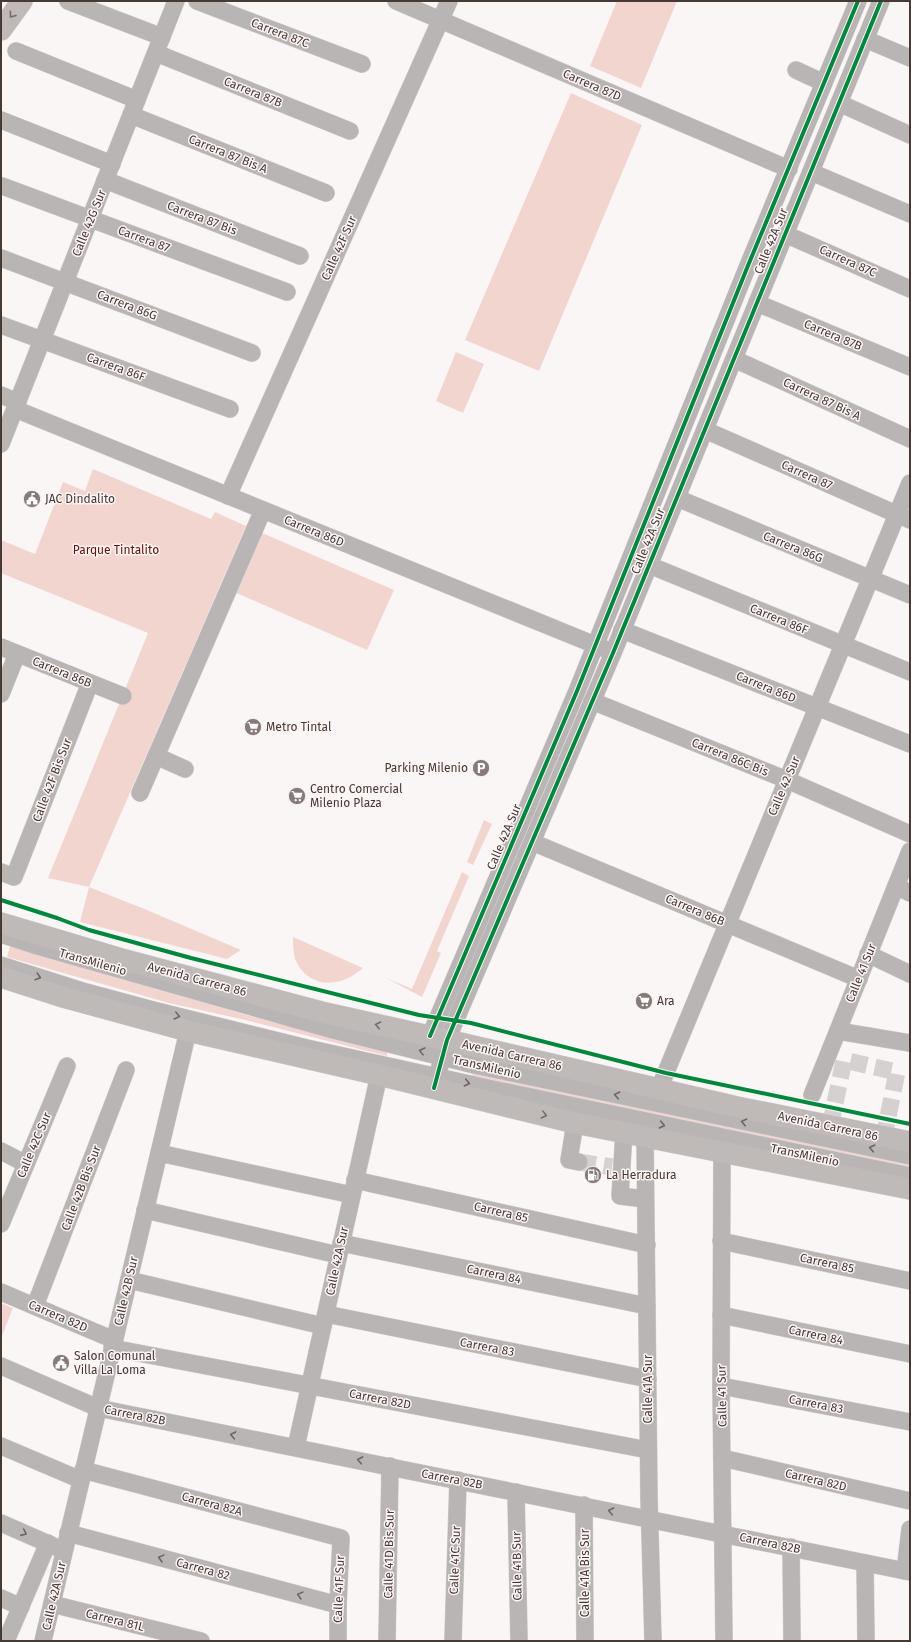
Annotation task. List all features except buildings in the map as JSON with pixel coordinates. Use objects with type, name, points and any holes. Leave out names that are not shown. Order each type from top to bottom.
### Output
[{"type":"main road","points":[[1,30],[22,1]]},
{"type":"main road","name":"Avenida Carrera 86","points":[[1,923],[125,960],[440,1044],[910,1142]]},
{"type":"main road","points":[[1,977],[63,997],[188,1031],[378,1075],[436,1082],[575,1123],[910,1189]]},
{"type":"street","points":[[68,1],[162,37]]},
{"type":"street","name":"Calle 42G Sur","points":[[1,444],[176,1]]},
{"type":"street","name":"Carrera 87C","points":[[197,1],[362,64]]},
{"type":"street","name":"Carrera 87D","points":[[396,1],[789,168]]},
{"type":"street","name":"Calle 42F Sur","points":[[228,496],[449,1]]},
{"type":"street","name":"Calle 42A Sur","points":[[436,1082],[440,1044],[596,646],[858,1]]},
{"type":"street","name":"Calle 42A Sur","points":[[440,1044],[532,842],[613,653],[881,1]]},
{"type":"street","points":[[865,39],[910,58]]},
{"type":"street","name":"Carrera 87 Bis A","points":[[16,51],[134,108],[326,193]]},
{"type":"street","name":"Carrera 87B","points":[[156,53],[350,131]]},
{"type":"street","points":[[796,70],[824,83]]},
{"type":"street","points":[[839,103],[910,135]]},
{"type":"street","points":[[1,120],[112,164]]},
{"type":"street","points":[[811,172],[910,214]]},
{"type":"street","name":"Carrera 87 Bis","points":[[105,180],[300,256]]},
{"type":"street","name":"Carrera 87","points":[[2,186],[287,292]]},
{"type":"street","name":"Carrera 87C","points":[[785,234],[910,289]]},
{"type":"street","name":"Carrera 86G","points":[[1,258],[252,352]]},
{"type":"street","name":"Carrera 87B","points":[[757,303],[910,367]]},
{"type":"street","name":"Carrera 86F","points":[[1,325],[230,409]]},
{"type":"street","name":"Carrera 87 Bis A","points":[[734,358],[910,439]]},
{"type":"street","name":"Carrera 86D","points":[[1,395],[16,405],[228,496],[613,653]]},
{"type":"street","name":"Carrera 87","points":[[705,430],[903,518]]},
{"type":"street","name":"Calle 42 Sur","points":[[659,1089],[871,578],[903,518],[910,483]]},
{"type":"street","name":"Carrera 86G","points":[[677,498],[910,595]]},
{"type":"street","points":[[140,793],[263,510]]},
{"type":"street","name":"Carrera 86F","points":[[649,565],[910,672]]},
{"type":"street","name":"Carrera 86D","points":[[622,630],[910,744]]},
{"type":"street","name":"Carrera 86B","points":[[1,647],[123,696]]},
{"type":"street","points":[[1,694],[17,654]]},
{"type":"street","name":"Calle 42F Bis Sur","points":[[8,875],[90,683]]},
{"type":"street","name":"Carrera 86C Bis","points":[[592,701],[787,780],[910,834]]},
{"type":"street","points":[[156,756],[185,769]]},
{"type":"street","name":"Carrera 86B","points":[[532,842],[859,978]]},
{"type":"street","name":"Calle 41 Sur","points":[[812,1095],[868,954],[903,889],[910,851]]},
{"type":"street","name":"TransMilenio","points":[[1,934],[333,1030],[440,1044],[488,1068],[910,1156]]},
{"type":"street","points":[[868,954],[910,974]]},
{"type":"street","name":"TransMilenio","points":[[1,965],[86,992],[436,1082],[497,1090],[910,1176]]},
{"type":"street","name":"Calle 42B Sur","points":[[64,1550],[188,1031]]},
{"type":"street","points":[[838,1031],[910,1042]]},
{"type":"street","name":"Calle 42C Sur","points":[[1,1223],[67,1066]]},
{"type":"street","name":"Calle 42B Bis Sur","points":[[35,1306],[126,1070]]},
{"type":"street","name":"Calle 42A Sur","points":[[296,1447],[378,1075]]},
{"type":"street","points":[[575,1123],[569,1160],[580,1162]]},
{"type":"street","points":[[624,1132],[617,1168],[620,1196],[645,1199]]},
{"type":"street","name":"Calle 41A Sur","points":[[645,1137],[649,1518],[653,1641]]},
{"type":"street","points":[[1,1151],[26,1164]]},
{"type":"street","name":"Calle 41 Sur","points":[[722,1152],[721,1386],[724,1641]]},
{"type":"street","name":"Carrera 85","points":[[159,1153],[354,1188],[646,1245]]},
{"type":"street","name":"Carrera 84","points":[[145,1210],[340,1249],[647,1306]]},
{"type":"street","name":"Carrera 85","points":[[721,1240],[910,1281]]},
{"type":"street","name":"Carrera 83","points":[[129,1280],[324,1320],[648,1379]]},
{"type":"street","name":"Carrera 82D","points":[[1,1292],[35,1306],[113,1344],[310,1386],[648,1450]]},
{"type":"street","name":"Carrera 84","points":[[721,1315],[910,1354]]},
{"type":"street","name":"Carrera 82B","points":[[1,1366],[98,1408],[907,1571]]},
{"type":"street","name":"Carrera 83","points":[[721,1386],[910,1422]]},
{"type":"street","name":"Carrera 82A","points":[[1,1446],[82,1475],[342,1538]]},
{"type":"street","name":"Carrera 82D","points":[[722,1458],[910,1501]]},
{"type":"street","name":"Calle 41D Bis Sur","points":[[387,1641],[390,1466]]},
{"type":"street","name":"Calle 41C Sur","points":[[453,1641],[458,1480]]},
{"type":"street","name":"Calle 41B Sur","points":[[516,1492],[519,1641]]},
{"type":"street","name":"Calle 41A Bis Sur","points":[[584,1505],[585,1641]]},
{"type":"street","points":[[1,1523],[64,1550]]},
{"type":"street","points":[[907,1571],[910,1529]]},
{"type":"street","name":"Carrera 82","points":[[68,1533],[338,1605]]},
{"type":"street","name":"Calle 41F Sur","points":[[338,1641],[338,1605],[342,1538]]},
{"type":"street","points":[[6,1641],[48,1544]]},
{"type":"street","points":[[791,1548],[792,1641]]},
{"type":"street","name":"Calle 42A Sur","points":[[43,1641],[64,1550]]},
{"type":"street","points":[[865,1563],[866,1641]]},
{"type":"street","points":[[1,1598],[21,1607]]},
{"type":"street","name":"Carrera 81L","points":[[52,1604],[201,1641]]},
{"type":"green space","points":[[617,1],[677,1],[641,88],[590,66]]},
{"type":"green space","points":[[571,93],[642,125],[539,371],[465,340]]},
{"type":"green space","points":[[456,352],[484,364],[463,413],[436,401]]},
{"type":"green space","name":"Parque Tintalito","points":[[93,469],[211,519],[215,512],[246,526],[89,887],[48,878],[148,633],[1,573],[1,540],[35,554],[63,482],[85,491]]},
{"type":"green space","points":[[260,532],[394,590],[367,650],[234,592]]},
{"type":"green space","points":[[484,820],[492,824],[473,865],[467,862]]},
{"type":"green space","points":[[462,872],[469,876],[437,951],[441,953],[422,997],[384,977],[412,989]]},
{"type":"green space","points":[[89,887],[241,950],[227,959],[80,922]]},
{"type":"green space","points":[[293,937],[363,968],[354,975],[335,982],[326,983],[316,981],[301,969],[295,959],[293,951]]},
{"type":"green space","points":[[11,943],[242,1014],[387,1052],[387,1056],[241,1019],[169,1003],[7,957]]},
{"type":"green space","points":[[473,1072],[910,1163],[910,1168],[472,1078]]},
{"type":"green space","points":[[1,1303],[13,1308],[1,1338]]},
{"type":"tunnel","points":[[830,1127],[844,1060],[897,1072],[884,1137]]},
{"type":"tunnel","points":[[579,1162],[612,1167]]},
{"type":"cycle path","points":[[430,1036],[577,691],[747,268],[858,1]]},
{"type":"cycle path","points":[[434,1088],[447,1040],[613,653],[881,1]]},
{"type":"cycle path","points":[[1,900],[89,930],[191,958],[419,1015],[471,1023],[666,1073],[910,1124]]},
{"type":"place","name":"JAC Dindalito","points":[[32,499]]},
{"type":"place","name":"Metro Tintal","points":[[253,727]]},
{"type":"place","name":"Parking Milenio","points":[[481,768]]},
{"type":"place","name":"Centro Comercial Milenio Plaza","points":[[297,796]]},
{"type":"place","name":"Ara","points":[[644,1001]]},
{"type":"place","name":"La Herradura","points":[[593,1175]]},
{"type":"place","name":"Salon Comunal Villa La Loma","points":[[61,1363]]}]
